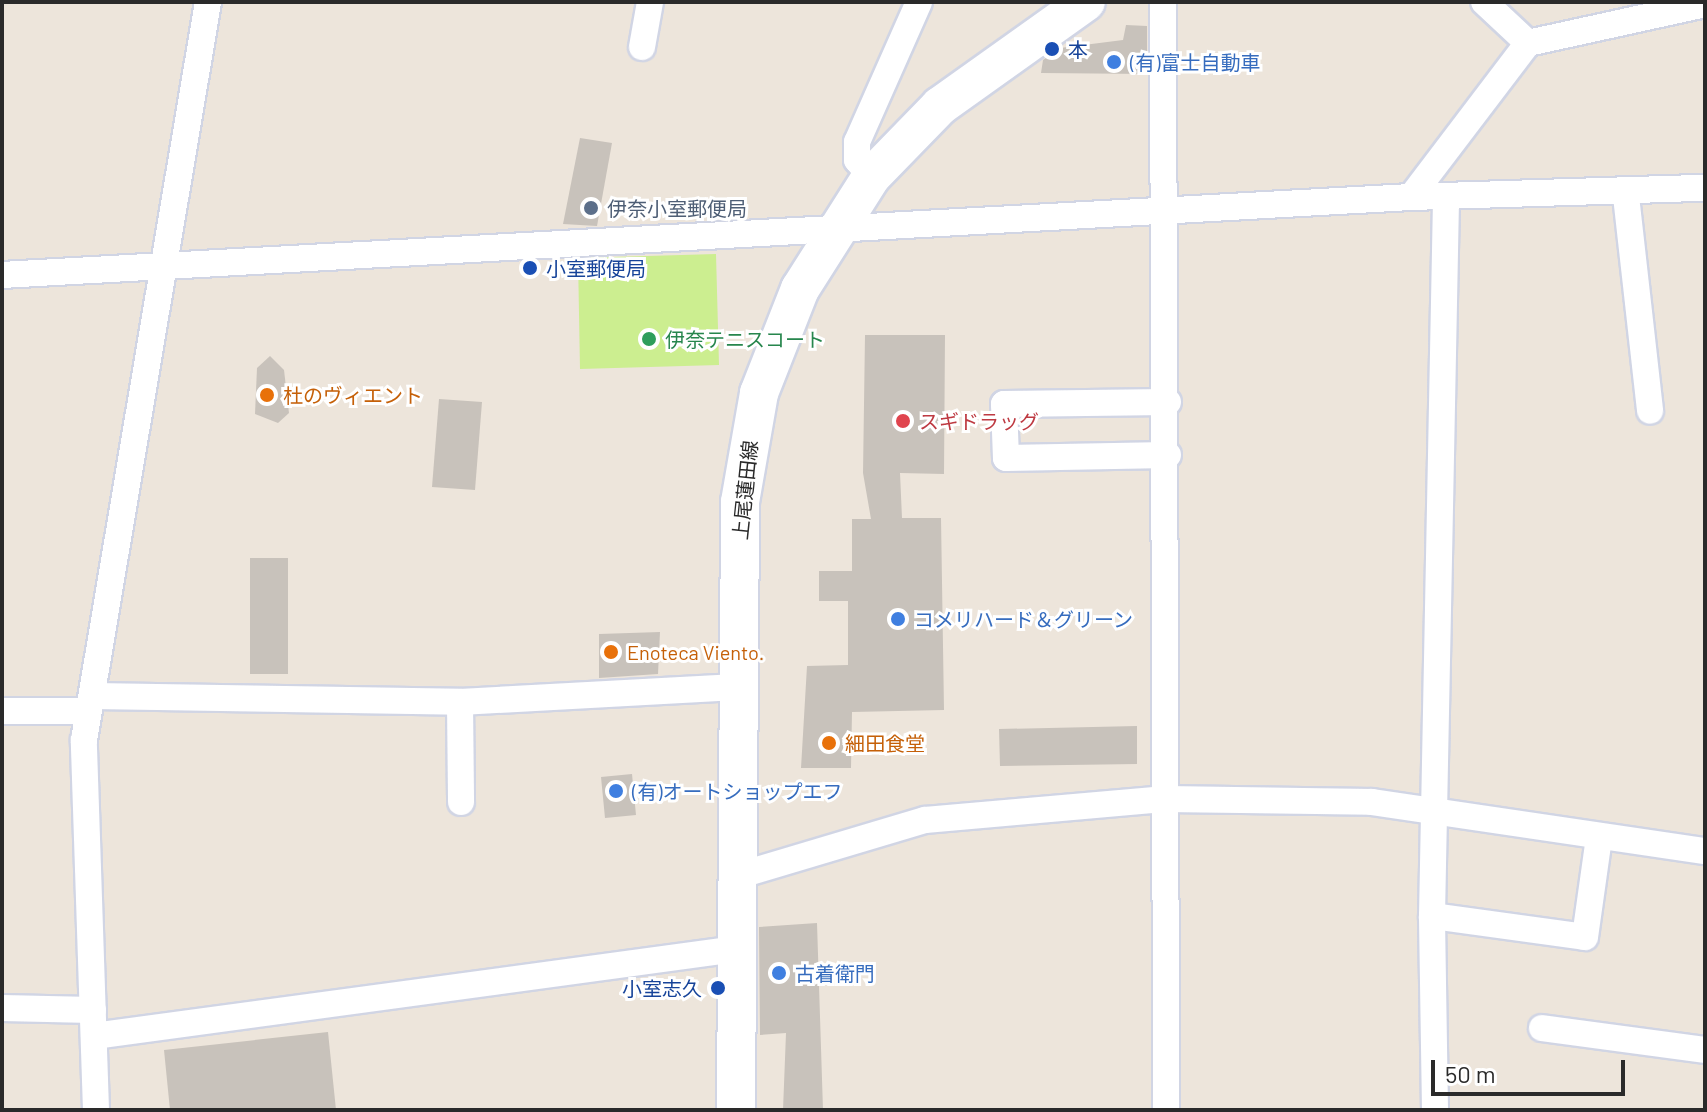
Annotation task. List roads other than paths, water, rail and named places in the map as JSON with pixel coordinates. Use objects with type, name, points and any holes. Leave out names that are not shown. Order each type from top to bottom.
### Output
[{"type":"main road","name":"上尾蓮田線","points":[[736,1110],[740,502],[751,431],[776,342],[832,231],[871,177],[940,106],[1086,2]]},
{"type":"street","points":[[96,1110],[90,703],[161,263],[208,2]]},
{"type":"street","points":[[642,47],[650,2]]},
{"type":"street","points":[[871,177],[857,160],[857,142],[919,2]]},
{"type":"street","points":[[1163,2],[1168,212],[1166,1110]]},
{"type":"street","points":[[1484,2],[1528,43]]},
{"type":"street","points":[[1411,197],[1528,43],[1705,4]]},
{"type":"street","points":[[2,275],[161,263],[832,231],[1411,197],[1626,196],[1705,188]]},
{"type":"street","points":[[1626,196],[1650,411]]},
{"type":"street","points":[[1435,1110],[1432,916],[1446,197]]},
{"type":"street","points":[[1168,402],[1004,404],[1006,458],[1168,455]]},
{"type":"street","points":[[2,711],[90,703],[460,702],[737,687]]},
{"type":"street","points":[[460,702],[461,802]]},
{"type":"street","points":[[737,876],[925,820],[1166,799],[1294,797],[1705,851]]},
{"type":"street","points":[[1432,916],[1585,937],[1599,837]]},
{"type":"street","points":[[2,1008],[94,1023],[737,949]]},
{"type":"street","points":[[1542,1028],[1705,1050]]},
{"type":"place","name":"本","points":[[1052,49]]},
{"type":"place","name":"(有)富士自動車","points":[[1114,62]]},
{"type":"place","name":"伊奈小室郵便局","points":[[591,208]]},
{"type":"place","name":"小室郵便局","points":[[530,268]]},
{"type":"place","name":"伊奈テニスコート","points":[[649,339]]},
{"type":"place","name":"杜のヴィエント","points":[[267,395]]},
{"type":"place","name":"スギドラッグ","points":[[903,421]]},
{"type":"place","name":"コメリハード＆グリーン","points":[[898,619]]},
{"type":"place","name":"Enoteca Viento.","points":[[611,652]]},
{"type":"place","name":"細田食堂","points":[[829,743]]},
{"type":"place","name":"(有)オートショップエフ","points":[[616,791]]},
{"type":"place","name":"古着衛門","points":[[779,973]]},
{"type":"place","name":"小室志久","points":[[718,988]]}]
